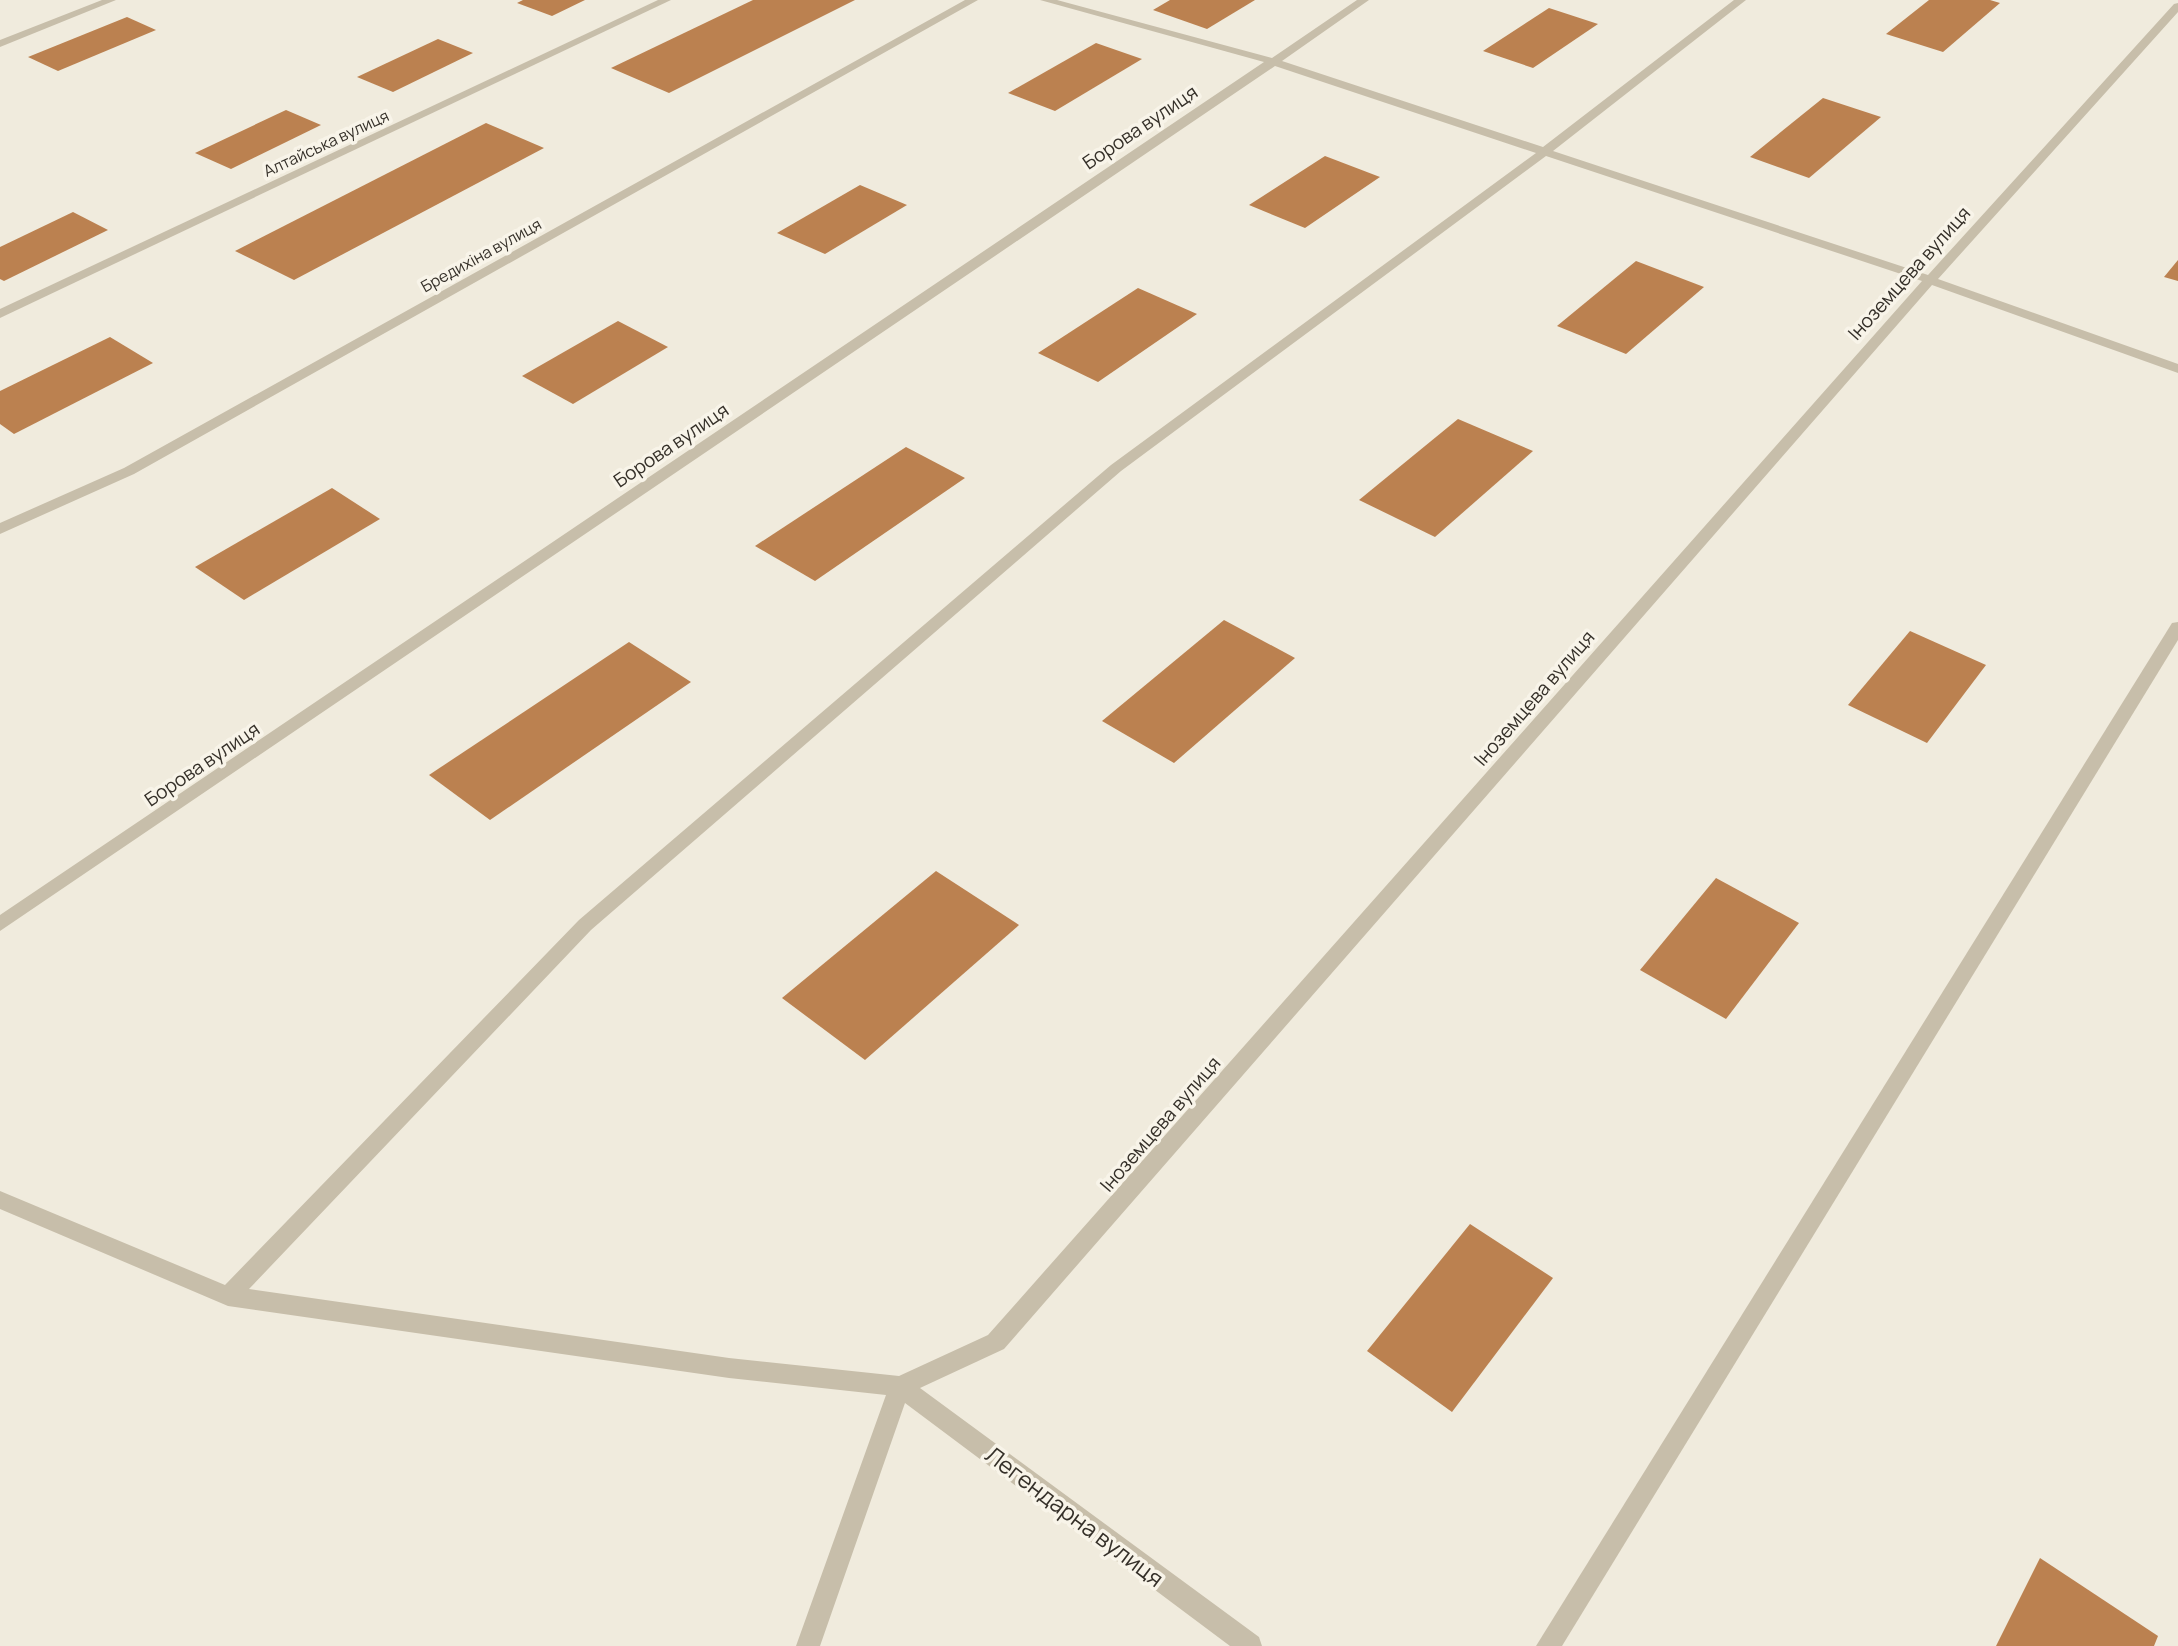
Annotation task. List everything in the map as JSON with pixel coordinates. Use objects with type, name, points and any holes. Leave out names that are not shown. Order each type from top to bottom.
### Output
[{"type":"street","points":[[0,44],[111,0]]},
{"type":"street","name":"Алтайська вулиця","points":[[0,314],[666,0]]},
{"type":"street","name":"Бредихіна вулиця","points":[[0,529],[129,471],[973,0]]},
{"type":"street","points":[[1045,0],[1272,61],[1930,280],[2178,369]]},
{"type":"street","name":"Борова вулиця","points":[[0,924],[1364,0]]},
{"type":"street","points":[[228,1296],[585,925],[1116,468],[1543,153],[1741,0]]},
{"type":"street","name":"Іноземцева вулиця","points":[[900,1385],[996,1342],[1930,280],[2178,6]]},
{"type":"street","points":[[1548,1646],[2178,627]]},
{"type":"street","points":[[0,1200],[228,1296],[729,1368],[900,1385],[808,1646]]},
{"type":"street","name":"Легендарна вулиця","points":[[900,1385],[1250,1646]]},
{"type":"building","points":[[523,0],[585,0],[552,16],[517,3]]},
{"type":"building","points":[[753,0],[855,0],[669,93],[611,68]]},
{"type":"building","points":[[1170,0],[1255,0],[1207,29],[1153,10]]},
{"type":"building","points":[[1929,0],[1990,0],[2000,3],[1943,52],[1886,34]]},
{"type":"building","points":[[1549,8],[1598,24],[1533,68],[1483,51]]},
{"type":"building","points":[[127,17],[156,30],[58,71],[28,57]]},
{"type":"building","points":[[438,39],[473,53],[393,92],[357,77]]},
{"type":"building","points":[[1096,43],[1142,59],[1055,111],[1008,93]]},
{"type":"building","points":[[1823,98],[1881,117],[1809,178],[1750,157]]},
{"type":"building","points":[[286,110],[321,125],[231,169],[195,153]]},
{"type":"building","points":[[486,123],[544,148],[294,280],[235,251]]},
{"type":"building","points":[[1325,156],[1380,177],[1305,228],[1249,205]]},
{"type":"building","points":[[860,185],[907,205],[825,254],[777,233]]},
{"type":"building","points":[[73,212],[108,230],[4,281],[0,279],[0,247]]},
{"type":"building","points":[[2178,260],[2178,281],[2164,277]]},
{"type":"building","points":[[1636,261],[1704,287],[1626,354],[1557,326]]},
{"type":"building","points":[[1138,288],[1197,314],[1098,382],[1038,353]]},
{"type":"building","points":[[618,321],[668,347],[573,404],[522,376]]},
{"type":"building","points":[[110,337],[153,363],[14,434],[0,424],[0,391]]},
{"type":"building","points":[[1458,419],[1533,451],[1435,537],[1359,500]]},
{"type":"building","points":[[906,447],[965,478],[815,581],[755,546]]},
{"type":"building","points":[[332,488],[380,519],[244,600],[195,567]]},
{"type":"building","points":[[1224,620],[1295,658],[1174,763],[1102,721]]},
{"type":"building","points":[[1910,631],[1986,665],[1927,743],[1848,705]]},
{"type":"building","points":[[629,642],[691,682],[490,820],[429,775]]},
{"type":"building","points":[[936,871],[1019,925],[865,1060],[782,998]]},
{"type":"building","points":[[1716,878],[1799,923],[1726,1019],[1640,970]]},
{"type":"building","points":[[1470,1224],[1553,1278],[1452,1412],[1367,1351]]},
{"type":"building","points":[[2040,1558],[2158,1636],[2154,1646],[1996,1646]]}]
